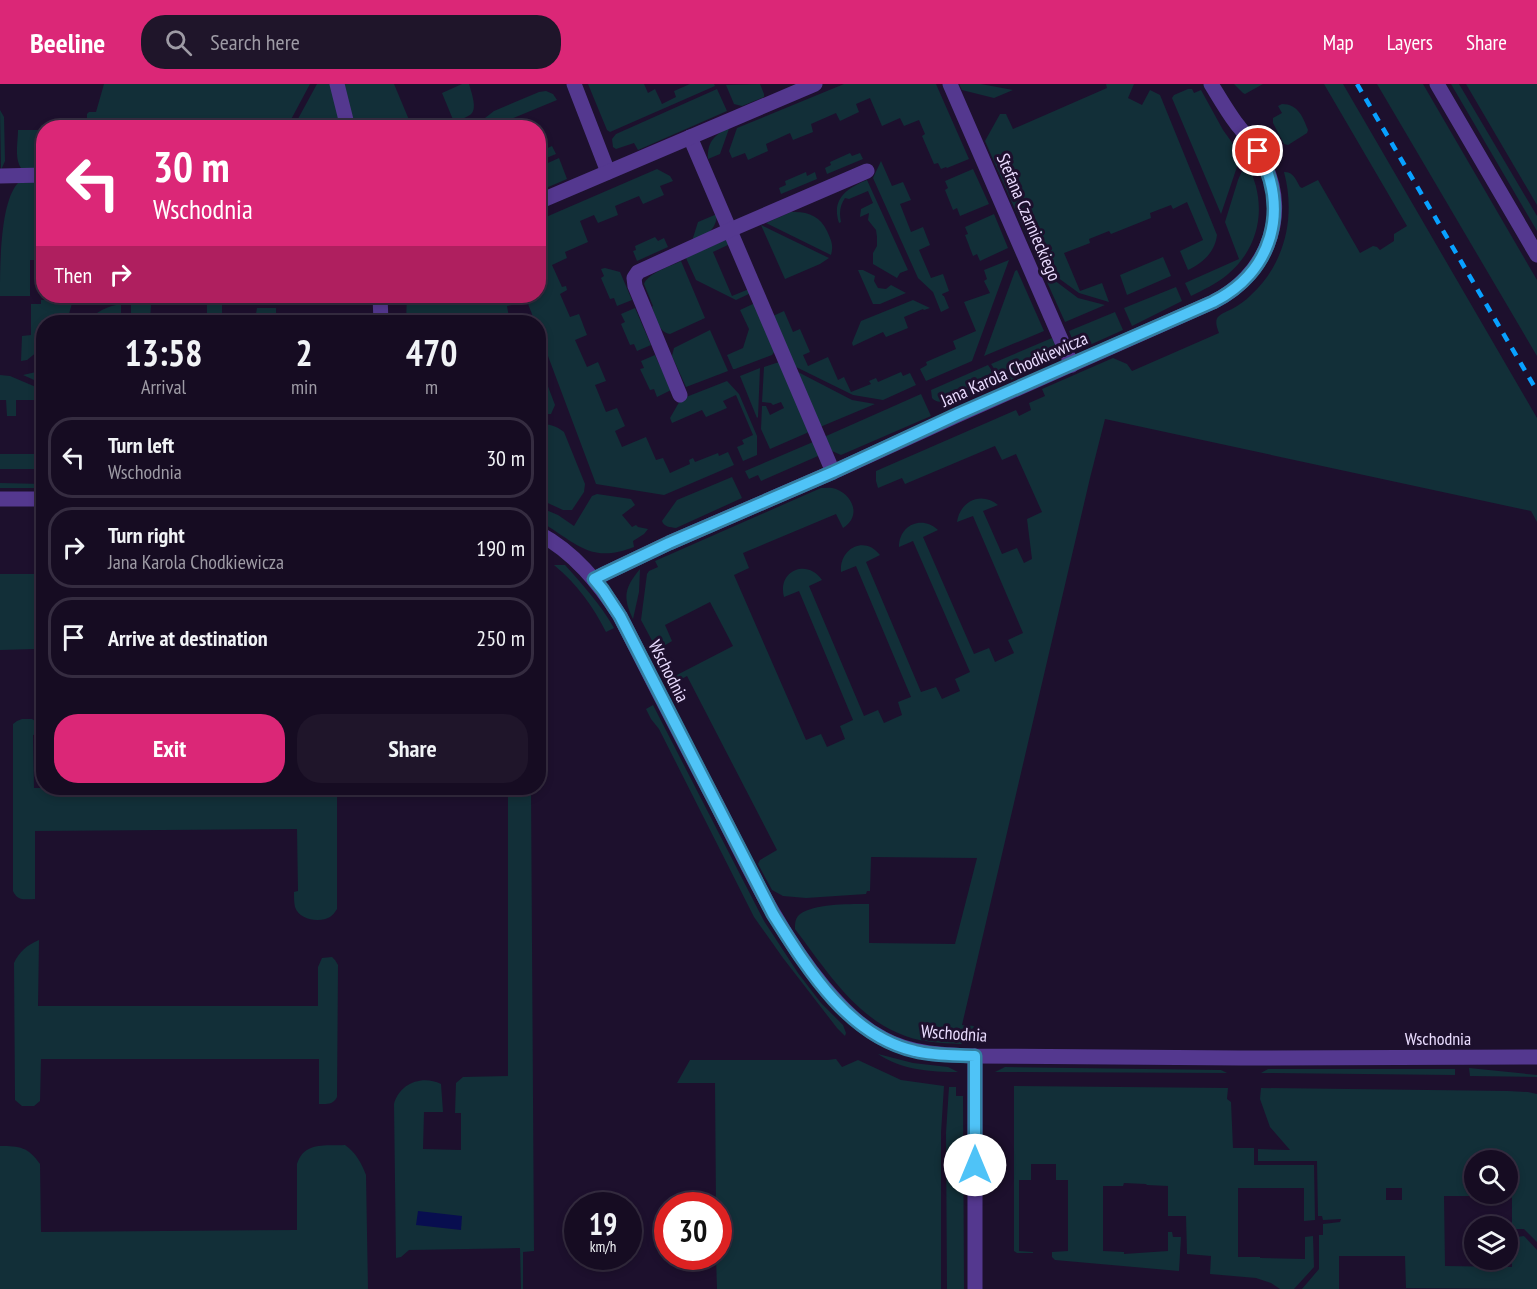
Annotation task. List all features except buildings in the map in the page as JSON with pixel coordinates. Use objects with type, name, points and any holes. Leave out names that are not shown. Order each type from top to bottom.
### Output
[{"type":"street","points":[[337,84],[346,120]]},
{"type":"street","points":[[574,84],[608,172]]},
{"type":"street","points":[[546,199],[815,84]]},
{"type":"street","name":"Stefana Czarnieckiego","points":[[950,84],[1072,365]]},
{"type":"street","name":"Jana Karola Chodkiewicza","points":[[594,579],[669,543],[833,472],[1231,292],[1246,278],[1263,255],[1270,236],[1275,208],[1270,178],[1258,151],[1227,110],[1211,84]]},
{"type":"street","points":[[1437,84],[1537,255]]},
{"type":"street","points":[[690,137],[833,472]]},
{"type":"street","points":[[680,395],[635,286],[634,278],[638,272],[867,171]]},
{"type":"street","points":[[0,176],[36,175]]},
{"type":"street","points":[[0,499],[36,499]]},
{"type":"street","name":"Wschodnia","points":[[546,538],[567,552],[594,579],[620,616],[773,914],[790,941],[816,978],[844,1010],[881,1038],[914,1051],[975,1056],[1537,1057]]},
{"type":"street","points":[[975,1056],[975,1289]]},
{"type":"shaded area","points":[[104,84],[310,84],[291,120],[87,120],[89,112],[96,112]]},
{"type":"shaded area","points":[[317,84],[333,84],[342,120],[297,120]]},
{"type":"shaded area","points":[[342,84],[394,84],[409,120],[351,120]]},
{"type":"shaded area","points":[[462,84],[469,84],[474,107],[472,113],[459,120],[453,120],[442,93]]},
{"type":"shaded area","points":[[588,84],[644,84],[648,93],[655,89],[662,104],[676,97],[674,91],[690,84],[714,84],[715,86],[610,132],[607,130]]},
{"type":"shaded area","points":[[760,84],[764,97],[742,106],[734,104],[726,85]]},
{"type":"shaded area","points":[[844,84],[936,84],[969,159],[941,169],[938,163],[934,164],[922,136],[925,134],[919,120],[904,126],[900,118],[882,126],[870,98],[856,104],[859,112],[840,121],[836,113],[811,124],[813,132],[793,140],[790,133],[766,144],[768,151],[748,160],[745,153],[732,158],[729,151],[737,128]]},
{"type":"shaded area","points":[[959,84],[981,84],[1013,90],[994,98],[962,90]]},
{"type":"shaded area","points":[[1106,84],[1134,84],[1128,98],[1142,105],[1150,90],[1160,95],[1217,235],[1214,247],[1207,256],[1188,270],[1180,251],[1203,240],[1187,202],[1173,209],[1171,205],[1150,213],[1151,218],[1111,234],[1109,231],[1089,239],[1090,243],[1064,253],[1080,291],[1102,283],[1109,302],[1079,293],[1039,264],[985,141],[1000,114],[1006,114],[1013,129],[1107,88]]},
{"type":"shaded area","points":[[1234,84],[1263,84],[1245,94]]},
{"type":"shaded area","points":[[1324,84],[1343,84],[1537,418],[1537,522],[1531,511],[1105,419],[962,1025],[974,1026],[969,1038],[961,1044],[921,1040],[898,1033],[867,1014],[840,988],[795,929],[796,919],[804,912],[822,906],[869,904],[869,943],[955,944],[977,858],[871,857],[870,891],[866,894],[806,898],[783,896],[772,890],[758,864],[760,860],[777,850],[687,676],[674,683],[671,678],[733,646],[710,602],[665,625],[672,641],[657,650],[641,620],[647,574],[658,567],[655,561],[821,488],[834,488],[847,496],[853,507],[853,513],[849,523],[843,528],[836,514],[743,553],[749,568],[734,575],[806,740],[821,734],[827,747],[845,739],[840,726],[853,720],[799,591],[784,597],[785,580],[795,570],[809,570],[816,573],[822,580],[809,586],[864,716],[878,710],[884,723],[902,715],[898,702],[911,697],[856,566],[841,572],[844,556],[854,547],[867,546],[880,555],[866,562],[921,692],[936,687],[942,699],[960,691],[955,679],[970,672],[913,541],[899,547],[903,533],[912,525],[925,523],[938,530],[923,537],[974,654],[989,648],[995,662],[1014,653],[1008,640],[1023,633],[973,516],[957,522],[962,509],[972,500],[991,501],[998,505],[983,511],[1002,554],[1017,548],[1024,563],[1032,559],[1027,519],[1042,512],[1016,454],[1002,460],[995,446],[905,484],[902,478],[878,488],[876,471],[1016,410],[1019,416],[1031,410],[1029,403],[1045,396],[1042,389],[1113,358],[1127,364],[1132,371],[1219,333],[1217,318],[1240,304],[1263,283],[1280,254],[1288,222],[1289,205],[1284,172],[1292,175],[1302,188],[1318,180],[1360,253],[1373,246],[1380,250],[1394,241],[1394,234],[1407,226]]},
{"type":"shaded area","points":[[1377,84],[1423,84],[1537,280],[1537,356]]},
{"type":"shaded area","points":[[1451,84],[1459,84],[1537,216],[1537,231]]},
{"type":"shaded area","points":[[1466,84],[1537,84],[1537,205]]},
{"type":"shaded area","points":[[717,89],[727,111],[638,150],[634,143],[616,149],[613,147],[612,139],[616,134]]},
{"type":"shaded area","points":[[1192,89],[1194,93],[1201,90],[1223,130],[1241,155],[1221,214],[1172,98]]},
{"type":"shaded area","points":[[546,91],[553,94],[557,100],[509,120],[482,120],[494,111]]},
{"type":"shaded area","points":[[1282,104],[1296,109],[1308,130],[1288,145],[1284,144],[1273,123],[1273,118],[1282,113],[1278,106]]},
{"type":"shaded area","points":[[0,110],[4,117],[5,161],[1,170]]},
{"type":"shaded area","points":[[730,126],[720,154],[708,159],[709,147],[713,139]]},
{"type":"shaded area","points":[[18,130],[36,130],[36,170],[22,169],[17,156]]},
{"type":"shaded area","points":[[552,146],[556,154],[546,158],[546,149]]},
{"type":"shaded area","points":[[850,153],[852,156],[860,153],[863,159],[827,174],[825,168],[831,165],[830,162]]},
{"type":"shaded area","points":[[559,158],[567,179],[546,188],[546,164]]},
{"type":"shaded area","points":[[881,161],[892,186],[903,182],[911,200],[900,204],[911,232],[923,227],[930,245],[919,250],[931,278],[943,274],[949,291],[942,294],[949,308],[941,312],[933,292],[918,278],[873,178]]},
{"type":"shaded area","points":[[1246,162],[1253,177],[1259,207],[1254,237],[1248,251],[1227,275],[1191,296],[1185,283],[1239,259],[1225,222]]},
{"type":"shaded area","points":[[657,169],[670,176],[673,181],[660,186],[664,195],[643,204],[639,196],[615,206],[618,215],[598,223],[594,215],[580,221],[588,242],[565,252],[567,258],[552,265],[562,287],[566,286],[567,290],[560,294],[570,317],[579,314],[587,335],[575,340],[587,367],[598,362],[606,381],[595,385],[606,412],[617,408],[625,426],[615,431],[622,447],[646,437],[656,460],[663,458],[670,473],[690,464],[689,460],[693,458],[695,462],[718,453],[719,456],[728,452],[734,465],[664,495],[596,484],[546,351],[546,315],[532,315],[528,303],[546,303],[546,217]]},
{"type":"shaded area","points":[[973,169],[989,204],[960,216],[957,208],[953,210],[945,190],[948,188],[945,181]]},
{"type":"shaded area","points":[[806,172],[807,176],[815,172],[817,179],[781,194],[779,188],[786,185],[785,181]]},
{"type":"shaded area","points":[[867,180],[908,270],[900,273],[897,278],[873,264],[873,253],[877,246],[876,230],[868,220],[869,213],[860,217],[861,209],[873,203],[868,191],[849,199],[845,198],[841,206],[841,222],[839,223],[837,207],[839,201],[847,191]]},
{"type":"shaded area","points":[[36,182],[35,260],[30,260],[30,296],[0,296],[4,219],[12,192],[18,183]]},
{"type":"shaded area","points":[[791,212],[803,212],[821,222],[831,240],[831,255],[766,223]]},
{"type":"shaded area","points":[[717,214],[712,229],[692,241],[698,222]]},
{"type":"shaded area","points":[[994,214],[1008,248],[980,261],[977,254],[973,256],[965,235],[968,234],[965,227]]},
{"type":"shaded area","points":[[761,225],[829,258],[785,279]]},
{"type":"shaded area","points":[[655,237],[658,241],[664,238],[668,247],[637,261],[633,251],[636,250],[635,246]]},
{"type":"shaded area","points":[[727,239],[730,244],[713,252],[732,296],[749,289],[751,293],[736,300],[696,280],[686,258]]},
{"type":"shaded area","points":[[1163,257],[1171,276],[1127,295],[1120,275]]},
{"type":"shaded area","points":[[1009,260],[972,361],[926,381],[920,369],[927,365],[926,362],[956,349],[953,341],[976,331],[964,302],[990,293],[984,281],[987,279],[984,270]]},
{"type":"shaded area","points":[[681,261],[705,318],[670,334],[658,324],[644,284],[650,276]]},
{"type":"shaded area","points":[[601,269],[620,272],[632,300],[617,306],[614,298],[610,299],[601,278],[604,276]]},
{"type":"shaded area","points":[[858,270],[875,276],[874,281],[878,288],[886,289],[891,285],[906,293],[880,304],[873,304]]},
{"type":"shaded area","points":[[1017,270],[1044,331],[984,356],[1015,271]]},
{"type":"shaded area","points":[[1042,271],[1078,298],[1105,305],[1065,322]]},
{"type":"shaded area","points":[[1176,287],[1182,301],[1132,326],[1124,308]]},
{"type":"shaded area","points":[[913,300],[930,308],[904,317],[908,328],[886,337],[883,332],[853,346],[852,343],[861,321]]},
{"type":"shaded area","points":[[72,303],[68,315],[36,315],[36,353],[27,360],[21,361],[22,336],[31,335],[31,304]]},
{"type":"shaded area","points":[[207,303],[222,303],[222,315],[204,315],[207,313]]},
{"type":"shaded area","points":[[407,303],[518,304],[507,306],[509,315],[406,315]]},
{"type":"shaded area","points":[[755,303],[775,351],[772,355],[733,369],[727,355],[743,348],[749,329],[740,310]]},
{"type":"shaded area","points":[[121,304],[121,315],[94,315],[102,310]]},
{"type":"shaded area","points":[[131,305],[151,305],[150,315],[131,315]]},
{"type":"shaded area","points":[[257,308],[276,308],[276,315],[222,315],[256,314]]},
{"type":"shaded area","points":[[635,308],[651,345],[637,351],[634,344],[630,345],[621,324],[625,322],[621,314]]},
{"type":"shaded area","points":[[784,311],[793,332],[800,329],[810,352],[803,355],[808,366],[828,357],[838,380],[844,377],[851,392],[871,384],[869,381],[876,378],[878,382],[901,372],[903,376],[910,373],[916,385],[883,400],[853,395],[794,366],[773,316]]},
{"type":"shaded area","points":[[1115,312],[1123,330],[1083,348],[1073,341],[1069,331]]},
{"type":"shaded area","points":[[710,330],[728,371],[686,387],[672,356],[674,348]]},
{"type":"shaded area","points":[[1052,338],[1056,347],[1054,361],[1004,383],[991,364]]},
{"type":"shaded area","points":[[655,355],[671,390],[657,397],[654,389],[650,390],[640,369],[644,368],[641,361]]},
{"type":"shaded area","points":[[779,362],[809,432],[770,449],[761,429],[762,406],[766,406],[770,415],[784,408],[781,402],[773,405],[762,402],[764,367]]},
{"type":"shaded area","points":[[988,365],[1001,384],[959,402],[957,396],[941,402],[932,398],[931,390]]},
{"type":"shaded area","points":[[760,368],[758,417],[757,418],[740,376]]},
{"type":"shaded area","points":[[36,372],[36,381],[23,375]]},
{"type":"shaded area","points":[[798,372],[852,400],[875,404],[820,427]]},
{"type":"shaded area","points":[[0,375],[10,376],[36,387],[36,400],[16,400],[16,416],[7,416],[6,400],[0,400]]},
{"type":"shaded area","points":[[546,381],[555,405],[551,414],[546,414]]},
{"type":"shaded area","points":[[727,381],[739,394],[757,436],[757,455],[743,461],[737,447],[744,444],[742,440],[753,435],[736,395],[723,401],[727,408],[706,417],[702,410],[672,423],[670,418],[681,399]]},
{"type":"shaded area","points":[[921,394],[931,416],[841,455],[832,451],[824,437]]},
{"type":"shaded area","points":[[546,424],[564,432],[585,484],[584,492],[572,510],[563,510],[546,502]]},
{"type":"shaded area","points":[[813,442],[818,456],[761,481],[758,475],[749,479],[745,471]]},
{"type":"shaded area","points":[[0,454],[36,454],[36,469],[0,469]]},
{"type":"shaded area","points":[[732,477],[742,498],[676,528],[663,523],[662,521],[677,500]]},
{"type":"shaded area","points":[[0,483],[36,484],[36,488],[0,488]]},
{"type":"shaded area","points":[[597,494],[631,499],[635,505],[622,515],[632,527],[636,525],[648,529],[633,541],[634,547],[618,552],[594,552],[573,543],[546,526],[546,510],[574,526],[592,496]]},
{"type":"shaded area","points":[[554,565],[565,565],[598,603],[614,628],[606,632],[584,596]]},
{"type":"shaded area","points":[[640,569],[639,592],[633,619],[626,598],[628,587]]},
{"type":"shaded area","points":[[0,574],[36,574],[35,649],[0,650]]},
{"type":"shaded area","points":[[653,705],[764,921],[798,973],[821,1003],[843,1025],[845,1036],[783,958],[754,917],[659,729],[646,709]]},
{"type":"shaded area","points":[[32,719],[36,721],[36,734],[33,735],[36,795],[337,795],[337,909],[330,917],[316,920],[301,915],[295,907],[294,892],[298,891],[297,829],[35,831],[35,899],[20,898],[13,891],[13,724],[17,721]]},
{"type":"shaded area","points":[[508,795],[531,795],[534,1251],[523,1252],[523,1289],[521,1289],[520,1248],[409,1250],[396,1258],[394,1104],[397,1097],[406,1086],[419,1081],[434,1081],[441,1084],[443,1112],[424,1112],[423,1149],[461,1150],[461,1113],[455,1113],[456,1083],[463,1077],[508,1076]]},
{"type":"shaded area","points":[[39,940],[38,1006],[318,1006],[318,967],[322,958],[332,957],[338,965],[337,1097],[332,1103],[319,1104],[319,1059],[41,1059],[40,1101],[34,1106],[22,1106],[15,1100],[14,963],[24,949]]},
{"type":"shaded area","points":[[878,1054],[913,1063],[948,1067],[958,1072],[927,1071],[906,1067]]},
{"type":"shaded area","points":[[836,1059],[842,1067],[858,1060],[901,1080],[944,1086],[941,1133],[941,1289],[717,1289],[716,1270],[732,1270],[732,1192],[716,1192],[715,1083],[677,1083],[690,1060]]},
{"type":"shaded area","points":[[1005,1067],[1221,1070],[1227,1073],[995,1072]]},
{"type":"shaded area","points":[[1469,1068],[1537,1075],[1537,1077],[1470,1076]]},
{"type":"shaded area","points":[[1268,1069],[1455,1069],[1455,1075],[1261,1073]]},
{"type":"shaded area","points":[[1014,1086],[1228,1088],[1227,1099],[1231,1102],[1233,1148],[1254,1148],[1254,1165],[1314,1165],[1315,1220],[1304,1221],[1304,1188],[1238,1188],[1238,1257],[1305,1259],[1305,1237],[1313,1236],[1314,1267],[1294,1289],[1280,1289],[1256,1278],[1210,1274],[1211,1256],[1187,1254],[1186,1216],[1168,1216],[1168,1186],[1124,1183],[1123,1186],[1103,1186],[1103,1251],[1124,1252],[1124,1254],[1168,1251],[1168,1232],[1172,1232],[1173,1237],[1181,1237],[1179,1271],[1055,1260],[1052,1252],[1068,1251],[1068,1180],[1056,1180],[1056,1164],[1031,1164],[1031,1180],[1019,1180],[1019,1251],[1033,1253],[1017,1253],[1014,1251]]},
{"type":"shaded area","points":[[949,1087],[956,1087],[956,1096],[963,1096],[964,1289],[947,1289],[946,1133]]},
{"type":"shaded area","points":[[1261,1088],[1508,1091],[1537,1094],[1537,1242],[1524,1229],[1518,1229],[1518,1216],[1512,1216],[1512,1204],[1518,1204],[1518,1150],[1464,1150],[1464,1196],[1444,1196],[1445,1266],[1464,1266],[1464,1270],[1518,1270],[1518,1237],[1524,1236],[1537,1250],[1537,1289],[1406,1288],[1405,1256],[1339,1256],[1339,1289],[1302,1289],[1319,1269],[1319,1235],[1323,1235],[1323,1224],[1340,1222],[1341,1219],[1323,1220],[1322,1216],[1318,1216],[1317,1161],[1258,1161],[1258,1149],[1290,1150],[1270,1127],[1260,1099]],"holes":[[[1386,1188],[1402,1188],[1402,1200],[1386,1200]]]},
{"type":"shaded area","points":[[345,1145],[358,1158],[366,1175],[368,1289],[0,1289],[0,1146],[23,1149],[32,1154],[40,1164],[41,1232],[297,1230],[297,1164],[300,1157],[305,1151],[316,1146]]},
{"type":"shaded area","points":[[418,1211],[462,1216],[461,1230],[416,1225]]},
{"type":"railway","points":[[1357,84],[1537,391]]},
{"type":"route","points":[[975,1165],[975,1056],[914,1051],[881,1038],[844,1010],[816,978],[773,914],[620,616],[594,579],[669,543],[833,472],[958,414],[1132,339],[1231,292],[1253,271],[1263,255],[1273,224],[1275,208],[1270,178],[1258,151]]}]
